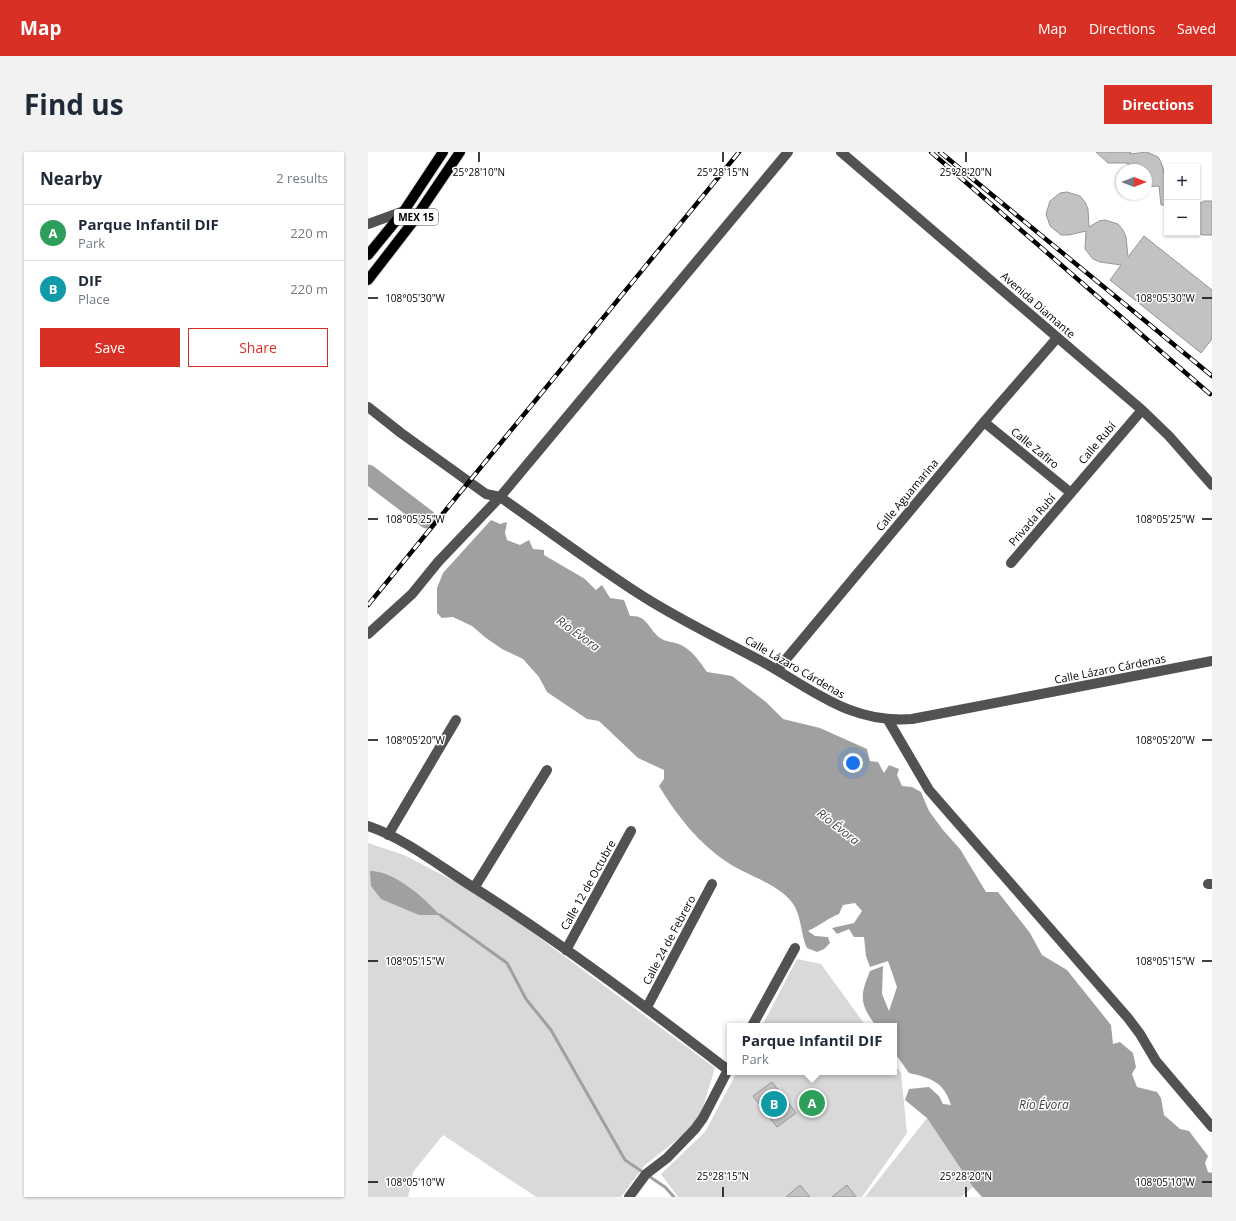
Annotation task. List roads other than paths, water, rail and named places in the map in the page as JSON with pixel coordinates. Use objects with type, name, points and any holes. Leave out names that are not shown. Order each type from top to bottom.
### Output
[{"type":"main road","name":"MEX 15","points":[[368,255],[404,211],[443,152]]},
{"type":"main road","name":"MEX 15","points":[[368,280],[412,223],[460,152]]},
{"type":"street","points":[[368,634],[412,594],[438,562],[500,497],[788,152]]},
{"type":"street","name":"Avenida Diamante","points":[[841,152],[1142,410],[1169,436],[1212,485]]},
{"type":"street","points":[[368,224],[404,211]]},
{"type":"street","name":"Calle Aguamarina","points":[[777,670],[984,422],[1057,338]]},
{"type":"street","name":"Calle Lázaro Cárdenas","points":[[368,407],[401,433],[486,494],[500,497],[644,597],[777,670],[832,704],[859,714],[888,720],[912,719],[1212,661]]},
{"type":"street","name":"Calle Rubí","points":[[1071,493],[1142,410]]},
{"type":"street","name":"Calle Zafiro","points":[[984,422],[1071,493]]},
{"type":"street","name":"Privada Rubí","points":[[1011,563],[1071,493]]},
{"type":"street","points":[[388,835],[456,720]]},
{"type":"street","points":[[888,720],[929,790],[1132,1022],[1156,1061],[1212,1127]]},
{"type":"street","points":[[474,888],[547,770]]},
{"type":"street","points":[[368,826],[388,835],[504,906],[727,1067]]},
{"type":"street","name":"Calle 12 de Octubre","points":[[566,950],[632,832]]},
{"type":"street","name":"Calle 24 de Febrero","points":[[647,1008],[712,884]]},
{"type":"street","points":[[754,1023],[795,948]]},
{"type":"street","points":[[629,1197],[646,1174],[667,1158],[695,1129],[703,1118],[727,1072]]},
{"type":"water","name":"Río Évora","points":[[491,520],[500,524],[507,522],[505,533],[507,540],[520,545],[529,540],[533,549],[544,550],[544,555],[585,579],[596,590],[602,585],[610,598],[624,600],[630,616],[636,616],[644,620],[660,638],[685,647],[696,657],[707,672],[732,676],[766,702],[783,719],[820,728],[867,749],[870,761],[878,762],[884,773],[889,765],[899,769],[897,775],[902,786],[912,787],[921,792],[929,811],[960,849],[986,892],[998,892],[1030,933],[1042,955],[1067,970],[1111,1025],[1113,1044],[1120,1042],[1133,1053],[1136,1067],[1132,1074],[1137,1087],[1157,1092],[1161,1098],[1164,1115],[1180,1129],[1189,1131],[1208,1156],[1205,1163],[1208,1172],[1212,1173],[1212,1197],[982,1197],[973,1187],[927,1118],[905,1100],[909,1089],[929,1087],[939,1096],[943,1104],[951,1105],[945,1091],[936,1082],[930,1079],[909,1073],[897,1056],[897,1023],[874,1023],[866,1011],[863,993],[870,971],[883,966],[882,994],[889,1011],[897,987],[888,961],[870,967],[866,956],[864,937],[854,937],[849,929],[837,934],[832,928],[854,923],[862,911],[855,903],[843,905],[839,914],[808,931],[815,936],[828,937],[830,943],[824,949],[817,952],[807,948],[797,911],[790,900],[778,889],[737,868],[719,856],[699,839],[681,819],[659,786],[664,779],[664,770],[638,758],[599,721],[587,719],[547,692],[539,677],[523,659],[502,649],[472,626],[453,617],[442,618],[437,613],[437,588],[443,573]]},
{"type":"water","points":[[370,871],[380,872],[399,880],[426,901],[440,915],[419,915],[381,899],[371,886]]},
{"type":"waterway","name":"Río Évora","points":[[368,474],[427,519]]},
{"type":"waterway","points":[[440,915],[507,963],[526,999],[551,1030],[625,1160],[665,1187],[674,1197]]},
{"type":"railway","points":[[368,605],[739,152]]},
{"type":"railway","points":[[931,152],[1210,394]]},
{"type":"railway","points":[[940,152],[1212,376]]},
{"type":"place","name":"Parque Infantil DIF","points":[[812,1103]]},
{"type":"place","name":"DIF","points":[[774,1104]]}]
